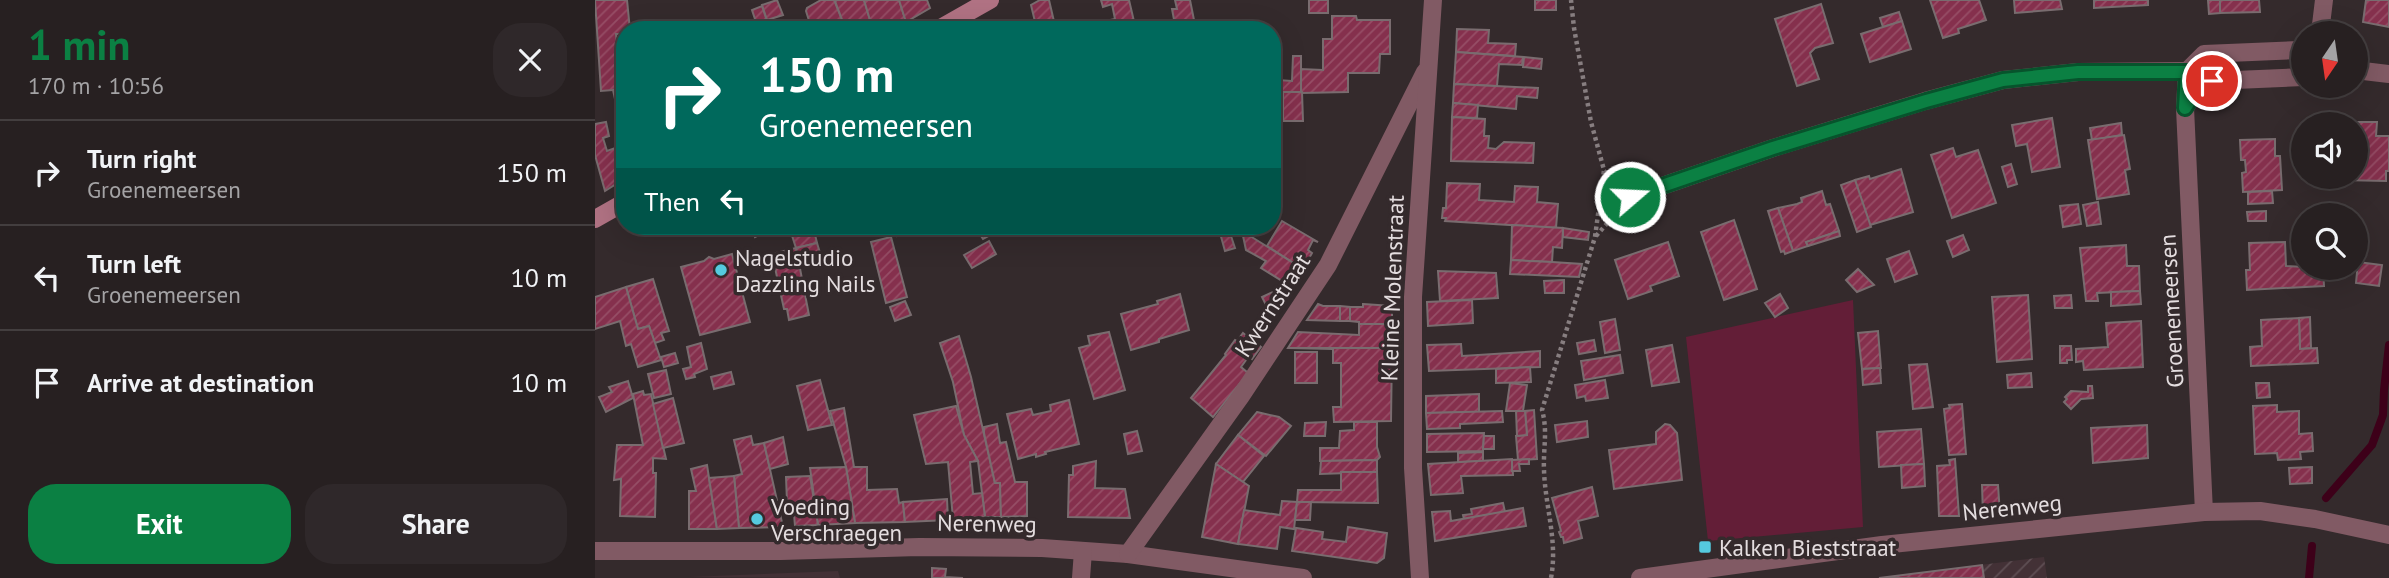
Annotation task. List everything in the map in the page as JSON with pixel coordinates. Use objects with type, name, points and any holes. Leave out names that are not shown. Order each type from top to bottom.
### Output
[{"type":"main road","points":[[953,21],[990,0]]},
{"type":"main road","points":[[595,219],[616,207]]},
{"type":"street","name":"Kleine Molenstraat","points":[[1420,578],[1413,468],[1413,297],[1433,0]]},
{"type":"street","points":[[2321,21],[2324,0]]},
{"type":"street","points":[[1630,197],[1786,144],[2003,80],[2078,72],[2187,72],[2204,54],[2291,50]]},
{"type":"street","name":"Kwernstraat","points":[[1128,554],[1241,396],[1328,265],[1428,65]]},
{"type":"street","name":"Groenemeersen","points":[[2187,72],[2185,108],[2204,512]]},
{"type":"street","points":[[2368,72],[2389,74]]},
{"type":"street","points":[[2185,108],[2197,89],[2212,81],[2291,78]]},
{"type":"street","name":"Nerenweg","points":[[1640,578],[1882,545],[2204,512],[2260,511],[2315,519],[2389,535]]},
{"type":"street","name":"Nerenweg","points":[[595,551],[781,551],[919,547],[1083,551],[1128,554],[1303,578]]},
{"type":"street","points":[[1081,578],[1083,551]]},
{"type":"path","points":[[1551,578],[1554,564],[1553,540],[1544,471],[1546,426],[1542,411],[1595,237],[1604,170],[1591,122],[1571,0]]},
{"type":"path","points":[[1595,237],[1630,197]]},
{"type":"shaded area","points":[[1853,300],[1863,527],[1708,541],[1686,337]]},
{"type":"shaded area","points":[[2044,557],[2047,578],[1877,578]]},
{"type":"shaded area","points":[[838,571],[840,578],[688,577]]},
{"type":"building","points":[[595,0],[627,0],[629,21],[616,21],[616,89],[601,91]]},
{"type":"building","points":[[777,0],[783,15],[767,20],[762,5]]},
{"type":"building","points":[[821,0],[834,0],[842,21],[809,21],[807,8]]},
{"type":"building","points":[[864,0],[870,21],[843,21],[835,1]]},
{"type":"building","points":[[864,0],[899,0],[906,21],[870,21]]},
{"type":"building","points":[[899,0],[927,0],[930,8],[906,21]]},
{"type":"building","points":[[1040,0],[1049,0],[1054,21],[1035,21],[1031,5]]},
{"type":"building","points":[[1101,0],[1129,0],[1134,21],[1110,21],[1115,19],[1112,4],[1103,7]]},
{"type":"building","points":[[1175,0],[1190,0],[1194,21],[1174,21],[1172,9],[1177,9]]},
{"type":"building","points":[[1309,0],[1328,0],[1328,13],[1309,13]]},
{"type":"building","points":[[1535,0],[1556,0],[1556,10],[1535,10]]},
{"type":"building","points":[[1930,0],[1979,0],[1986,20],[1958,29],[1959,33],[1943,38]]},
{"type":"building","points":[[2014,0],[2060,0],[2062,9],[2015,13]]},
{"type":"building","points":[[2094,0],[2148,0],[2148,5],[2094,8]]},
{"type":"building","points":[[2208,0],[2220,0],[2220,13],[2209,14]]},
{"type":"building","points":[[2220,0],[2259,0],[2260,12],[2220,13]]},
{"type":"building","points":[[2366,0],[2389,0],[2389,27],[2363,21]]},
{"type":"building","points":[[1821,4],[1833,43],[1815,48],[1810,53],[1819,79],[1797,86],[1775,19]]},
{"type":"building","points":[[762,6],[767,21],[756,21],[752,10]]},
{"type":"building","points":[[1899,12],[1902,21],[1883,27],[1880,18]]},
{"type":"building","points":[[1332,16],[1356,16],[1357,20],[1390,20],[1390,54],[1380,54],[1379,73],[1348,73],[1348,92],[1301,93],[1292,81],[1300,69],[1323,70],[1323,39],[1332,39]]},
{"type":"building","points":[[1902,21],[1911,49],[1870,62],[1861,34]]},
{"type":"building","points":[[1457,29],[1489,30],[1488,43],[1516,44],[1515,56],[1456,52]]},
{"type":"building","points":[[1456,52],[1523,57],[1522,65],[1499,64],[1497,86],[1454,84]]},
{"type":"building","points":[[1293,56],[1301,56],[1301,93],[1281,92],[1281,80],[1292,81]]},
{"type":"building","points":[[1524,57],[1542,59],[1541,69],[1523,67]]},
{"type":"building","points":[[1454,84],[1538,88],[1537,98],[1517,96],[1516,109],[1453,103]]},
{"type":"building","points":[[1283,92],[1302,92],[1303,121],[1283,121]]},
{"type":"building","points":[[1453,103],[1478,105],[1477,118],[1452,117]]},
{"type":"building","points":[[1452,117],[1485,119],[1484,136],[1489,136],[1488,148],[1496,149],[1504,142],[1534,143],[1533,163],[1451,161]]},
{"type":"building","points":[[2052,118],[2060,167],[2032,172],[2027,144],[2016,146],[2012,125]]},
{"type":"building","points":[[606,122],[609,136],[603,138],[607,151],[616,148],[616,184],[605,191],[595,155],[595,124]]},
{"type":"building","points":[[2368,122],[2377,122],[2376,136],[2389,136],[2389,171],[2386,171],[2386,181],[2368,181]]},
{"type":"building","points":[[2121,123],[2122,135],[2092,140],[2090,128]]},
{"type":"building","points":[[2124,135],[2130,169],[2125,170],[2129,194],[2097,199],[2088,140]]},
{"type":"building","points":[[2275,139],[2275,156],[2280,156],[2282,190],[2243,192],[2242,173],[2246,172],[2245,160],[2241,160],[2240,140]]},
{"type":"building","points":[[1953,148],[1956,157],[1978,150],[1996,203],[1952,218],[1931,155]]},
{"type":"building","points":[[2011,164],[2017,184],[2008,187],[2002,167]]},
{"type":"building","points":[[1901,169],[1913,212],[1870,225],[1855,180],[1869,176],[1870,179]]},
{"type":"building","points":[[1855,180],[1871,227],[1857,232],[1841,185]]},
{"type":"building","points":[[1447,183],[1480,184],[1479,200],[1514,202],[1515,186],[1538,187],[1537,202],[1558,204],[1556,228],[1445,221],[1446,218],[1442,218],[1443,208],[1446,208]]},
{"type":"building","points":[[1822,191],[1826,205],[1830,204],[1839,231],[1806,242],[1808,246],[1793,251],[1778,208],[1797,204],[1802,202],[1801,198]]},
{"type":"building","points":[[2272,191],[2273,203],[2248,204],[2248,192]]},
{"type":"building","points":[[2098,202],[2101,224],[2087,226],[2083,205]]},
{"type":"building","points":[[2078,204],[2081,224],[2063,227],[2060,206]]},
{"type":"building","points":[[1778,208],[1793,251],[1785,254],[1784,251],[1781,252],[1768,211]]},
{"type":"building","points":[[2266,211],[2266,221],[2248,221],[2247,212]]},
{"type":"building","points":[[1734,220],[1757,289],[1724,300],[1701,232]]},
{"type":"building","points":[[1281,223],[1318,242],[1313,240],[1308,250],[1312,253],[1303,269],[1267,246],[1274,235],[1281,235]]},
{"type":"building","points":[[1512,225],[1563,228],[1562,248],[1553,247],[1552,262],[1511,260]]},
{"type":"building","points":[[1563,228],[1589,232],[1588,240],[1563,237]]},
{"type":"building","points":[[1839,231],[1840,236],[1808,246],[1806,242]]},
{"type":"building","points":[[792,235],[815,235],[817,243],[796,248]]},
{"type":"building","points":[[1221,235],[1231,235],[1235,248],[1225,251]]},
{"type":"building","points":[[1243,235],[1248,235],[1303,269],[1292,287],[1261,268],[1266,261],[1246,250]]},
{"type":"building","points":[[1963,235],[1969,250],[1953,257],[1947,241]]},
{"type":"building","points":[[891,237],[907,297],[886,303],[871,242]]},
{"type":"building","points":[[989,241],[996,254],[972,268],[964,255]]},
{"type":"building","points":[[1668,242],[1679,276],[1650,286],[1652,291],[1628,299],[1615,260]]},
{"type":"building","points":[[2285,242],[2286,266],[2291,266],[2291,280],[2324,280],[2324,286],[2247,290],[2246,270],[2250,270],[2249,243]]},
{"type":"building","points":[[817,243],[821,256],[798,262],[796,248]]},
{"type":"building","points":[[2126,245],[2127,266],[2139,266],[2140,291],[2097,293],[2098,301],[2086,301],[2080,248]]},
{"type":"building","points":[[796,248],[809,315],[789,320],[772,254]]},
{"type":"building","points":[[1909,251],[1917,274],[1895,282],[1887,259]]},
{"type":"building","points":[[732,254],[750,322],[700,335],[681,267],[709,257],[714,259]]},
{"type":"building","points":[[1511,260],[1582,264],[1579,277],[1510,274]]},
{"type":"building","points":[[2368,263],[2382,265],[2379,286],[2356,283],[2356,280],[2368,280]]},
{"type":"building","points":[[1858,269],[1874,285],[1857,292],[1846,280]]},
{"type":"building","points":[[1438,271],[1496,273],[1498,298],[1440,301]]},
{"type":"building","points":[[653,279],[669,331],[661,333],[664,340],[655,343],[649,326],[638,329],[626,287]]},
{"type":"building","points":[[1564,280],[1564,293],[1545,293],[1544,281]]},
{"type":"building","points":[[626,287],[638,329],[649,326],[661,360],[638,367],[631,344],[626,346],[620,321],[595,329],[595,297]]},
{"type":"building","points":[[2140,291],[2141,304],[2111,306],[2111,292]]},
{"type":"building","points":[[1273,292],[1280,306],[1269,311],[1262,297]]},
{"type":"building","points":[[1180,294],[1189,330],[1131,350],[1121,314],[1158,304],[1157,301]]},
{"type":"building","points":[[1780,294],[1788,308],[1775,317],[1765,303]]},
{"type":"building","points":[[2028,295],[2032,359],[1997,362],[1992,297]]},
{"type":"building","points":[[2071,295],[2072,308],[2055,308],[2054,296]]},
{"type":"building","points":[[1472,300],[1473,323],[1428,326],[1427,302]]},
{"type":"building","points":[[905,301],[911,315],[895,321],[890,307]]},
{"type":"building","points":[[1318,304],[1340,306],[1340,321],[1307,320]]},
{"type":"building","points":[[1363,304],[1392,306],[1392,324],[1359,324],[1350,321],[1350,307],[1363,307]]},
{"type":"building","points":[[1340,306],[1350,307],[1350,321],[1340,321]]},
{"type":"building","points":[[2310,317],[2311,348],[2300,349],[2299,318]]},
{"type":"building","points":[[2299,318],[2300,349],[2317,348],[2318,363],[2251,366],[2250,347],[2262,346],[2261,320]]},
{"type":"building","points":[[1615,319],[1620,350],[1605,353],[1600,322]]},
{"type":"building","points":[[2141,321],[2143,367],[2084,370],[2083,361],[2076,362],[2076,349],[2108,347],[2106,323]]},
{"type":"building","points":[[1359,324],[1392,324],[1392,348],[1288,348],[1298,332],[1359,335]]},
{"type":"building","points":[[1878,331],[1881,368],[1862,369],[1858,333]]},
{"type":"building","points":[[1109,332],[1125,390],[1094,399],[1079,348],[1090,345],[1088,336]]},
{"type":"building","points":[[1243,333],[1261,347],[1252,359],[1249,356],[1241,367],[1248,373],[1213,417],[1191,398]]},
{"type":"building","points":[[959,336],[995,483],[1000,483],[1001,517],[985,517],[978,461],[964,435],[953,382],[940,343]]},
{"type":"building","points":[[1594,340],[1596,351],[1579,354],[1577,343]]},
{"type":"building","points":[[701,343],[707,369],[686,379],[683,369],[691,367],[687,347]]},
{"type":"building","points":[[1461,344],[1462,356],[1540,351],[1540,367],[1429,371],[1427,345]]},
{"type":"building","points":[[1672,345],[1679,382],[1652,386],[1646,350]]},
{"type":"building","points":[[2060,346],[2071,346],[2072,360],[2060,363]]},
{"type":"building","points":[[1288,348],[1392,348],[1391,421],[1334,422],[1333,407],[1341,407],[1341,363],[1333,363],[1333,349]]},
{"type":"building","points":[[1295,352],[1317,352],[1317,383],[1295,383]]},
{"type":"building","points":[[675,353],[678,363],[664,367],[661,357]]},
{"type":"building","points":[[1620,355],[1623,373],[1584,380],[1581,361]]},
{"type":"building","points":[[1927,364],[1933,407],[1913,409],[1909,365]]},
{"type":"building","points":[[1530,367],[1531,382],[1496,383],[1496,369]]},
{"type":"building","points":[[1880,368],[1881,383],[1863,385],[1862,369]]},
{"type":"building","points":[[666,370],[671,394],[654,398],[648,374]]},
{"type":"building","points":[[731,372],[734,384],[714,389],[711,377]]},
{"type":"building","points":[[2031,373],[2032,387],[2008,388],[2007,375]]},
{"type":"building","points":[[820,380],[832,425],[808,430],[797,386]]},
{"type":"building","points":[[1605,380],[1608,398],[1586,401],[1585,396],[1577,398],[1575,385]]},
{"type":"building","points":[[628,381],[633,398],[606,412],[599,397],[612,392],[609,387]]},
{"type":"building","points":[[1510,383],[1527,385],[1523,411],[1506,411]]},
{"type":"building","points":[[2256,383],[2269,383],[2270,397],[2257,398]]},
{"type":"building","points":[[2088,386],[2092,386],[2093,398],[2081,399],[2071,409],[2064,402],[2071,391],[2088,392]]},
{"type":"building","points":[[643,391],[644,395],[651,394],[666,459],[653,458],[653,473],[656,473],[655,517],[620,516],[621,479],[614,480],[617,445],[643,445],[633,394]]},
{"type":"building","points":[[1479,394],[1479,412],[1426,413],[1426,396]]},
{"type":"building","points":[[673,398],[684,443],[663,448],[653,404]]},
{"type":"building","points":[[1069,400],[1079,444],[1045,452],[1046,454],[1036,457],[1036,454],[1018,459],[1007,414],[1031,409],[1033,415],[1051,411],[1050,405]]},
{"type":"building","points":[[1962,404],[1966,454],[1949,455],[1944,409],[1950,408],[1949,405]]},
{"type":"building","points":[[2277,405],[2277,412],[2299,411],[2299,434],[2312,433],[2313,451],[2300,452],[2301,459],[2278,460],[2277,453],[2255,454],[2253,406]]},
{"type":"building","points":[[956,406],[964,435],[978,461],[970,462],[973,494],[982,493],[985,517],[953,519],[948,462],[926,464],[914,415]]},
{"type":"building","points":[[844,408],[854,467],[867,467],[867,490],[897,489],[899,503],[903,502],[905,522],[855,523],[846,467],[830,411]]},
{"type":"building","points":[[1534,410],[1537,459],[1518,460],[1516,436],[1527,435],[1525,411]]},
{"type":"building","points":[[1502,411],[1503,422],[1427,429],[1426,413]]},
{"type":"building","points":[[1516,411],[1525,411],[1527,435],[1517,436]]},
{"type":"building","points":[[1257,412],[1279,417],[1291,426],[1266,456],[1238,435]]},
{"type":"building","points":[[1587,421],[1588,437],[1557,442],[1555,425]]},
{"type":"building","points":[[1326,422],[1325,436],[1304,436],[1305,423]]},
{"type":"building","points":[[1354,422],[1377,422],[1377,447],[1380,457],[1377,460],[1320,461],[1320,448],[1339,448],[1340,431],[1354,430]]},
{"type":"building","points":[[997,424],[1000,443],[1006,442],[1015,482],[1027,482],[1027,516],[1001,517],[1000,483],[995,483],[984,433],[984,427]]},
{"type":"building","points":[[1665,424],[1670,425],[1677,433],[1682,480],[1614,489],[1609,450],[1656,444],[1656,432]]},
{"type":"building","points":[[2147,425],[2148,458],[2093,463],[2091,428]]},
{"type":"building","points":[[1921,429],[1924,464],[1879,467],[1877,432]]},
{"type":"building","points":[[1137,431],[1142,451],[1128,454],[1124,434]]},
{"type":"building","points":[[1484,433],[1483,451],[1427,452],[1427,434]]},
{"type":"building","points":[[1238,435],[1264,456],[1243,482],[1216,464]]},
{"type":"building","points":[[751,436],[753,445],[764,443],[783,527],[739,528],[734,476],[742,474],[734,440]]},
{"type":"building","points":[[1484,436],[1494,436],[1494,449],[1483,449]]},
{"type":"building","points":[[783,437],[788,464],[770,469],[764,443]]},
{"type":"building","points":[[1483,452],[1483,461],[1458,462],[1458,453]]},
{"type":"building","points":[[1512,459],[1513,475],[1461,476],[1463,493],[1431,495],[1428,464]]},
{"type":"building","points":[[1529,459],[1529,464],[1519,464],[1520,471],[1512,471],[1512,460]]},
{"type":"building","points":[[1955,459],[1959,516],[1939,516],[1937,466],[1950,465],[1949,460]]},
{"type":"building","points":[[1377,460],[1377,472],[1320,474],[1321,461]]},
{"type":"building","points":[[1096,461],[1095,488],[1125,489],[1130,518],[1068,517],[1069,475],[1073,475],[1073,466]]},
{"type":"building","points":[[1216,464],[1249,486],[1238,544],[1202,537]]},
{"type":"building","points":[[1924,464],[1925,486],[1902,488],[1901,465]]},
{"type":"building","points":[[707,465],[717,529],[689,529],[689,491],[696,491],[691,469]]},
{"type":"building","points":[[846,467],[855,523],[818,525],[810,468]]},
{"type":"building","points":[[2312,467],[2312,483],[2290,484],[2289,468]]},
{"type":"building","points":[[1341,472],[1377,472],[1378,503],[1297,502],[1298,490],[1341,490]]},
{"type":"building","points":[[734,476],[739,528],[717,529],[709,478]]},
{"type":"building","points":[[810,476],[818,525],[795,526],[793,502],[787,502],[786,477]]},
{"type":"building","points":[[1982,485],[1998,485],[2000,514],[1983,515]]},
{"type":"building","points":[[1592,487],[1598,516],[1578,521],[1582,538],[1564,543],[1552,498]]},
{"type":"building","points":[[947,499],[948,520],[905,522],[903,502]]},
{"type":"building","points":[[1282,501],[1297,502],[1294,529],[1280,527],[1277,549],[1238,544],[1244,510],[1280,515]]},
{"type":"building","points":[[1297,502],[1311,502],[1310,520],[1295,520]]},
{"type":"building","points":[[1503,503],[1505,512],[1464,519],[1463,515],[1472,514],[1471,509]]},
{"type":"building","points":[[1523,508],[1526,526],[1435,541],[1432,512],[1450,511],[1451,521]]},
{"type":"building","points":[[1348,527],[1387,533],[1384,558],[1377,563],[1292,551],[1296,528],[1323,532],[1322,539],[1346,542]]},
{"type":"building","points":[[1982,565],[1984,578],[1879,578]]},
{"type":"building","points":[[932,568],[946,569],[945,577],[963,578],[932,578]]},
{"type":"waterway","points":[[2326,498],[2372,445],[2383,415],[2389,345]]},
{"type":"waterway","points":[[2309,578],[2312,546]]},
{"type":"place","name":"Nagelstudio Dazzling Nails","points":[[721,270]]},
{"type":"place","name":"Voeding Verschraegen","points":[[757,519]]},
{"type":"place","name":"Kalken Bieststraat","points":[[1705,547]]},
{"type":"route","points":[[1630,197],[1773,148],[2003,80],[2078,72],[2187,72],[2185,108],[2197,89],[2212,81]]}]
